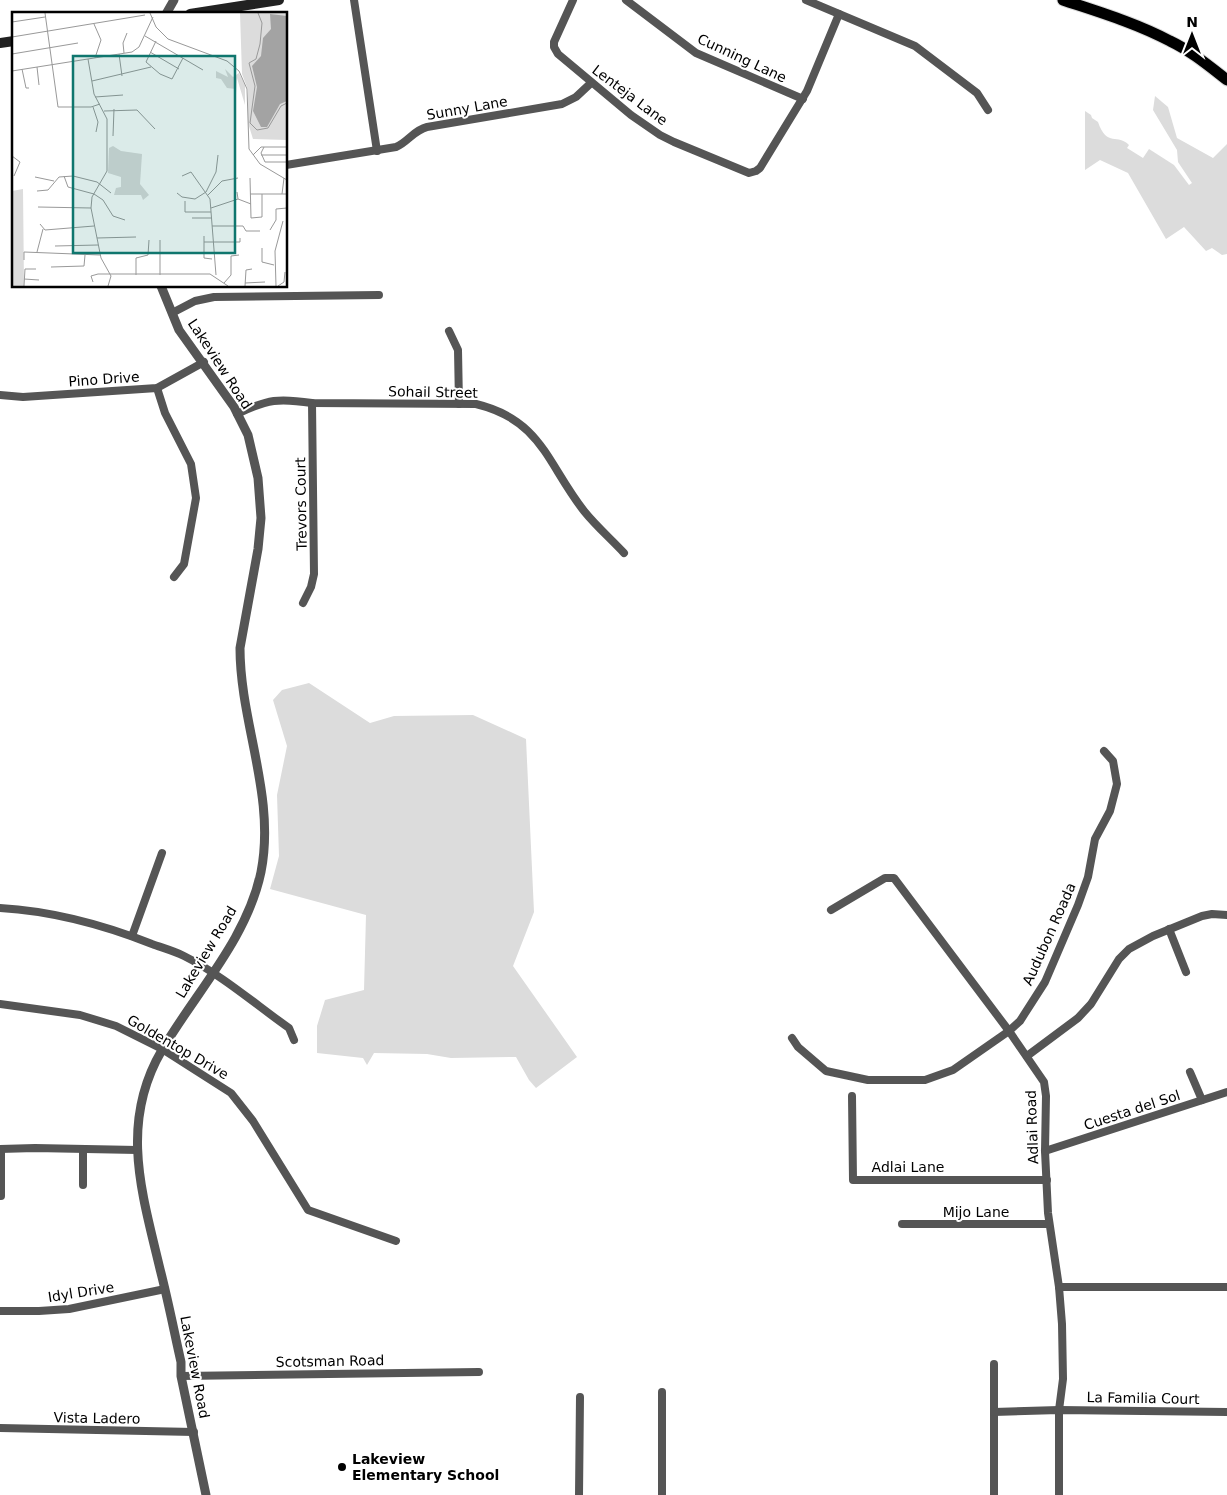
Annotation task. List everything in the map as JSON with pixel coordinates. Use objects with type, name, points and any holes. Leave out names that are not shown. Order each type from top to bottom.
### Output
[{"type":"main road","points":[[203,12],[279,0]]},
{"type":"main road","points":[[1063,0],[1137,26],[1171,41],[1202,60],[1227,80]]},
{"type":"street","points":[[167,12],[174,0]]},
{"type":"street","points":[[354,0],[377,150]]},
{"type":"street","name":"Lenteja Lane","points":[[573,0],[555,38],[554,47],[558,54],[591,83],[637,119],[664,137],[744,173],[754,172],[762,164],[803,99]]},
{"type":"street","name":"Cunning Lane","points":[[626,0],[696,53],[803,99]]},
{"type":"street","points":[[806,0],[915,46],[977,93],[988,110]]},
{"type":"street","points":[[803,99],[839,14]]},
{"type":"street","name":"Sunny Lane","points":[[288,166],[398,146],[417,131],[427,127],[562,104],[576,97],[591,83]]},
{"type":"street","name":"Lakeview Road","points":[[162,288],[180,330],[234,407],[248,435],[258,478],[261,518],[258,549],[240,648],[240,664],[265,816],[260,873],[249,907],[234,938],[162,1049],[150,1071],[142,1103],[137,1150],[139,1181],[181,1362],[181,1376],[206,1495]]},
{"type":"street","points":[[172,314],[195,301],[214,297],[379,295]]},
{"type":"street","points":[[449,331],[458,350],[459,404]]},
{"type":"street","name":"Pino Drive","points":[[0,396],[23,397],[157,388],[204,362]]},
{"type":"street","points":[[157,388],[165,413],[191,464],[196,498],[184,564],[174,577]]},
{"type":"street","name":"Sohail Street","points":[[237,414],[258,404],[273,400],[289,400],[312,404],[476,404],[490,407],[525,426],[539,443],[584,511],[624,553]]},
{"type":"street","name":"Trevors Court","points":[[303,603],[311,587],[314,574],[312,404]]},
{"type":"street","name":"Audubon Roada","points":[[792,1038],[798,1047],[826,1071],[868,1080],[925,1080],[953,1070],[1009,1031],[1020,1020],[1045,982],[1088,877],[1095,839],[1110,811],[1117,784],[1114,762],[1104,751]]},
{"type":"street","points":[[132,936],[162,854]]},
{"type":"street","name":"Adlai Road","points":[[831,910],[886,878],[894,878],[1009,1031],[1044,1082],[1046,1096],[1045,1151],[1049,1224],[1059,1288],[1063,1378],[1059,1410],[1059,1495]]},
{"type":"street","points":[[0,908],[45,913],[88,922],[184,956],[212,973],[289,1028],[294,1040]]},
{"type":"street","points":[[1027,1056],[1078,1018],[1091,1004],[1119,959],[1129,949],[1169,929],[1202,916],[1212,914],[1227,915]]},
{"type":"street","points":[[1169,929],[1186,972]]},
{"type":"street","name":"Goldentop Drive","points":[[0,1004],[80,1015],[116,1026],[162,1049],[231,1093],[242,1110],[253,1121],[308,1210],[396,1241]]},
{"type":"street","points":[[1190,1072],[1202,1100]]},
{"type":"street","name":"Cuesta del Sol","points":[[1045,1151],[1227,1092]]},
{"type":"street","name":"Adlai Lane","points":[[852,1096],[853,1180],[1047,1180]]},
{"type":"street","points":[[1,1196],[0,1149],[137,1150]]},
{"type":"street","points":[[83,1150],[83,1185]]},
{"type":"street","name":"Mijo Lane","points":[[902,1224],[1049,1224]]},
{"type":"street","points":[[1059,1288],[1227,1287]]},
{"type":"street","name":"Idyl Drive","points":[[0,1311],[69,1309],[165,1289]]},
{"type":"street","points":[[994,1364],[994,1495]]},
{"type":"street","name":"Scotsman Road","points":[[181,1376],[479,1372]]},
{"type":"street","points":[[662,1392],[662,1495]]},
{"type":"street","points":[[579,1495],[580,1397]]},
{"type":"street","name":"La Familia Court","points":[[994,1412],[1059,1410],[1227,1412]]},
{"type":"street","name":"Vista Ladero","points":[[0,1428],[194,1432]]},
{"type":"shaded area","points":[[1155,96],[1168,107],[1177,138],[1213,158],[1227,144],[1227,254],[1222,255],[1212,248],[1206,251],[1184,227],[1166,239],[1128,173],[1100,160],[1085,170],[1085,111],[1098,122],[1101,130],[1109,138],[1125,142],[1129,145],[1127,148],[1143,158],[1149,149],[1174,165],[1189,185],[1192,183],[1178,162],[1177,150],[1153,110]]},
{"type":"shaded area","points":[[309,683],[370,723],[394,716],[473,715],[526,739],[534,912],[513,966],[577,1057],[536,1088],[529,1080],[516,1057],[451,1058],[427,1054],[374,1053],[367,1065],[363,1058],[317,1053],[317,1026],[325,1000],[364,990],[366,915],[270,889],[279,856],[277,795],[287,746],[273,700],[282,690]]},
{"type":"place","name":"Lakeview Elementary School","points":[[342,1467]]}]
